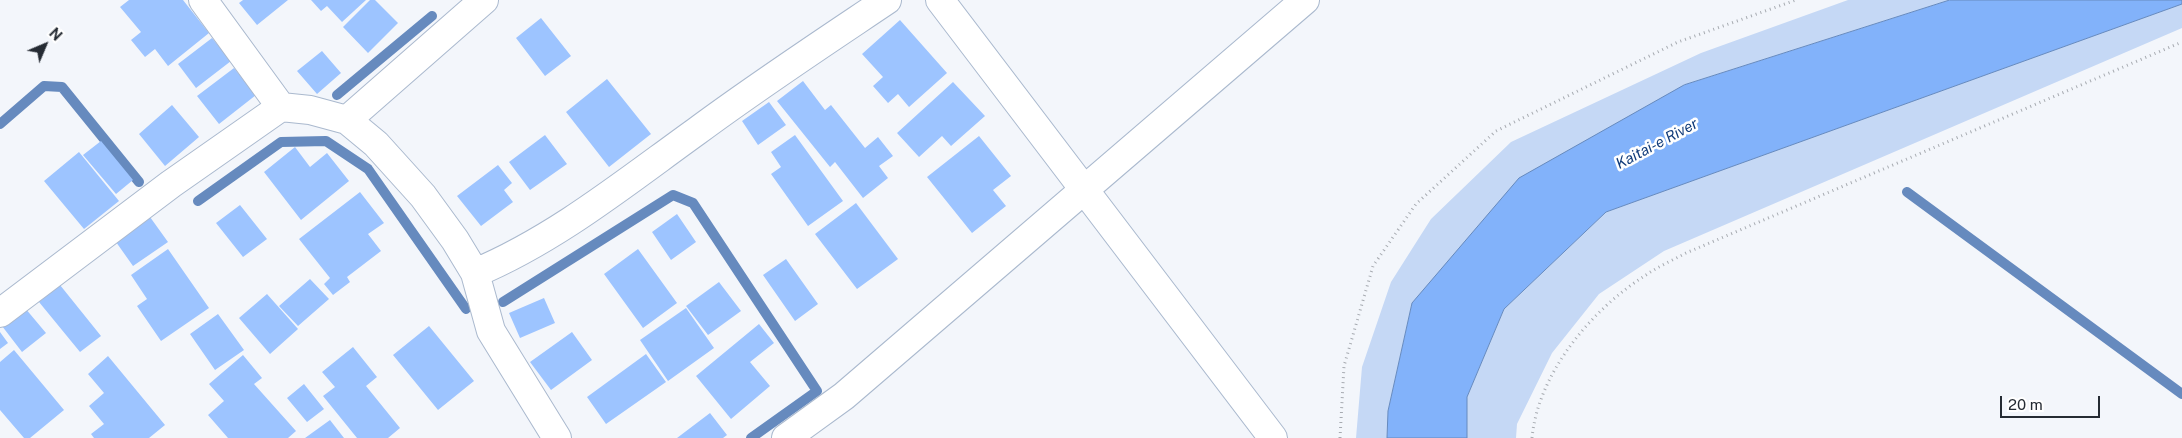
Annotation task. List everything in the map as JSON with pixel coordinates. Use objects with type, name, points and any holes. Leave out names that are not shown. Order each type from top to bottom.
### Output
[{"type":"street","points":[[203,0],[281,107]]},
{"type":"street","points":[[347,120],[484,0]]},
{"type":"street","points":[[475,273],[506,260],[617,191],[738,101],[887,0]]},
{"type":"street","points":[[940,0],[1085,188],[1273,438]]},
{"type":"street","points":[[786,438],[844,396],[1305,0]]},
{"type":"street","points":[[0,312],[171,184],[281,107],[310,110],[347,120],[376,144],[423,196],[455,240],[475,273],[491,331],[557,438]]},
{"type":"path","points":[[1340,438],[1344,366],[1373,266],[1416,204],[1496,131],[1678,42],[1796,0]]},
{"type":"path","points":[[1532,438],[1533,423],[1546,384],[1571,343],[1608,305],[1646,275],[1695,249],[2182,42]]},
{"type":"shaded area","points":[[1848,0],[1950,0],[1684,85],[1412,303],[1388,411],[1387,438],[1356,438],[1362,367],[1391,282],[1431,219],[1511,142],[1701,53]]},
{"type":"shaded area","points":[[2182,4],[2182,28],[1664,251],[1599,294],[1552,353],[1517,424],[1516,438],[1467,438],[1467,397],[1504,309],[1606,212]]},
{"type":"water","name":"Kaitai-e River","points":[[1950,0],[2182,0],[2182,4],[1606,212],[1504,309],[1467,397],[1467,438],[1387,438],[1388,411],[1412,303],[1519,178],[1684,85]]},
{"type":"building","points":[[129,0],[183,0],[209,33],[168,66],[155,49],[145,57],[131,40],[141,32],[120,7]]},
{"type":"building","points":[[243,0],[288,0],[257,25],[239,3]]},
{"type":"building","points":[[311,0],[366,0],[342,22],[327,6],[321,11]]},
{"type":"building","points":[[370,0],[375,0],[398,23],[368,53],[343,27]]},
{"type":"building","points":[[541,18],[571,56],[545,76],[516,38]]},
{"type":"building","points":[[900,20],[947,73],[909,107],[898,94],[888,103],[873,86],[883,77],[862,54]]},
{"type":"building","points":[[212,38],[231,61],[196,88],[178,64]]},
{"type":"building","points":[[322,51],[341,73],[317,94],[297,71]]},
{"type":"building","points":[[234,68],[256,95],[219,124],[197,96]]},
{"type":"building","points":[[607,79],[651,134],[609,167],[566,112]]},
{"type":"building","points":[[803,81],[825,110],[831,105],[865,148],[878,137],[893,156],[879,166],[888,178],[863,198],[835,162],[830,167],[777,101]]},
{"type":"building","points":[[953,82],[985,116],[951,146],[942,136],[919,157],[897,133]]},
{"type":"building","points":[[769,102],[786,125],[758,145],[742,121]]},
{"type":"building","points":[[172,105],[199,137],[165,166],[139,134]]},
{"type":"building","points":[[545,135],[567,164],[530,190],[509,162]]},
{"type":"building","points":[[795,135],[843,201],[808,226],[771,174],[781,167],[771,152]]},
{"type":"building","points":[[979,136],[1011,176],[993,190],[1006,206],[972,233],[927,177]]},
{"type":"building","points":[[101,141],[133,180],[116,194],[83,155]]},
{"type":"building","points":[[295,147],[310,167],[327,153],[349,181],[301,220],[264,172]]},
{"type":"building","points":[[79,152],[119,201],[84,229],[44,181]]},
{"type":"building","points":[[498,165],[512,183],[504,190],[513,202],[481,226],[457,196]]},
{"type":"building","points":[[360,192],[384,223],[368,234],[381,251],[347,277],[350,282],[333,295],[324,284],[330,278],[299,239]]},
{"type":"building","points":[[856,203],[898,259],[857,289],[815,234]]},
{"type":"building","points":[[240,205],[267,239],[243,257],[216,223]]},
{"type":"building","points":[[677,214],[696,242],[671,260],[652,232]]},
{"type":"building","points":[[150,217],[168,242],[133,266],[116,242]]},
{"type":"building","points":[[168,249],[209,308],[161,341],[137,306],[147,299],[131,275]]},
{"type":"building","points":[[638,249],[677,303],[643,328],[604,274]]},
{"type":"building","points":[[786,259],[818,304],[795,321],[763,275]]},
{"type":"building","points":[[310,279],[329,299],[298,326],[279,306]]},
{"type":"building","points":[[719,282],[741,311],[708,335],[686,306]]},
{"type":"building","points":[[60,285],[101,336],[80,352],[39,302]]},
{"type":"building","points":[[267,294],[298,329],[270,354],[239,318]]},
{"type":"building","points":[[544,298],[555,323],[520,338],[509,313]]},
{"type":"building","points":[[25,308],[46,333],[22,352],[2,326]]},
{"type":"building","points":[[686,308],[714,348],[668,381],[640,340]]},
{"type":"building","points":[[218,314],[244,350],[215,370],[190,334]]},
{"type":"building","points":[[759,324],[774,343],[750,362],[770,386],[731,419],[696,376]]},
{"type":"building","points":[[429,326],[474,381],[438,410],[393,355]]},
{"type":"building","points":[[0,332],[8,343],[0,349]]},
{"type":"building","points":[[572,332],[592,360],[551,390],[530,362]]},
{"type":"building","points":[[353,347],[377,377],[366,386],[400,428],[388,438],[357,438],[323,396],[335,387],[322,372]]},
{"type":"building","points":[[14,350],[64,410],[30,438],[24,438],[0,410],[0,362]]},
{"type":"building","points":[[646,354],[666,382],[606,424],[587,397]]},
{"type":"building","points":[[243,355],[262,378],[254,384],[296,431],[288,438],[228,438],[208,415],[224,401],[209,384]]},
{"type":"building","points":[[108,356],[165,425],[149,438],[94,438],[91,434],[104,424],[89,406],[104,393],[88,374]]},
{"type":"building","points":[[304,384],[324,409],[307,422],[287,398]]},
{"type":"building","points":[[710,413],[727,435],[723,438],[677,438]]},
{"type":"building","points":[[330,420],[344,438],[305,438]]},
{"type":"waterway","points":[[337,95],[432,16]]},
{"type":"waterway","points":[[0,124],[44,86],[62,87],[139,182]]},
{"type":"waterway","points":[[198,201],[281,142],[326,141],[368,169],[466,309]]},
{"type":"waterway","points":[[1907,192],[2182,394]]},
{"type":"waterway","points":[[503,302],[673,195],[693,203],[817,391],[751,438]]}]
